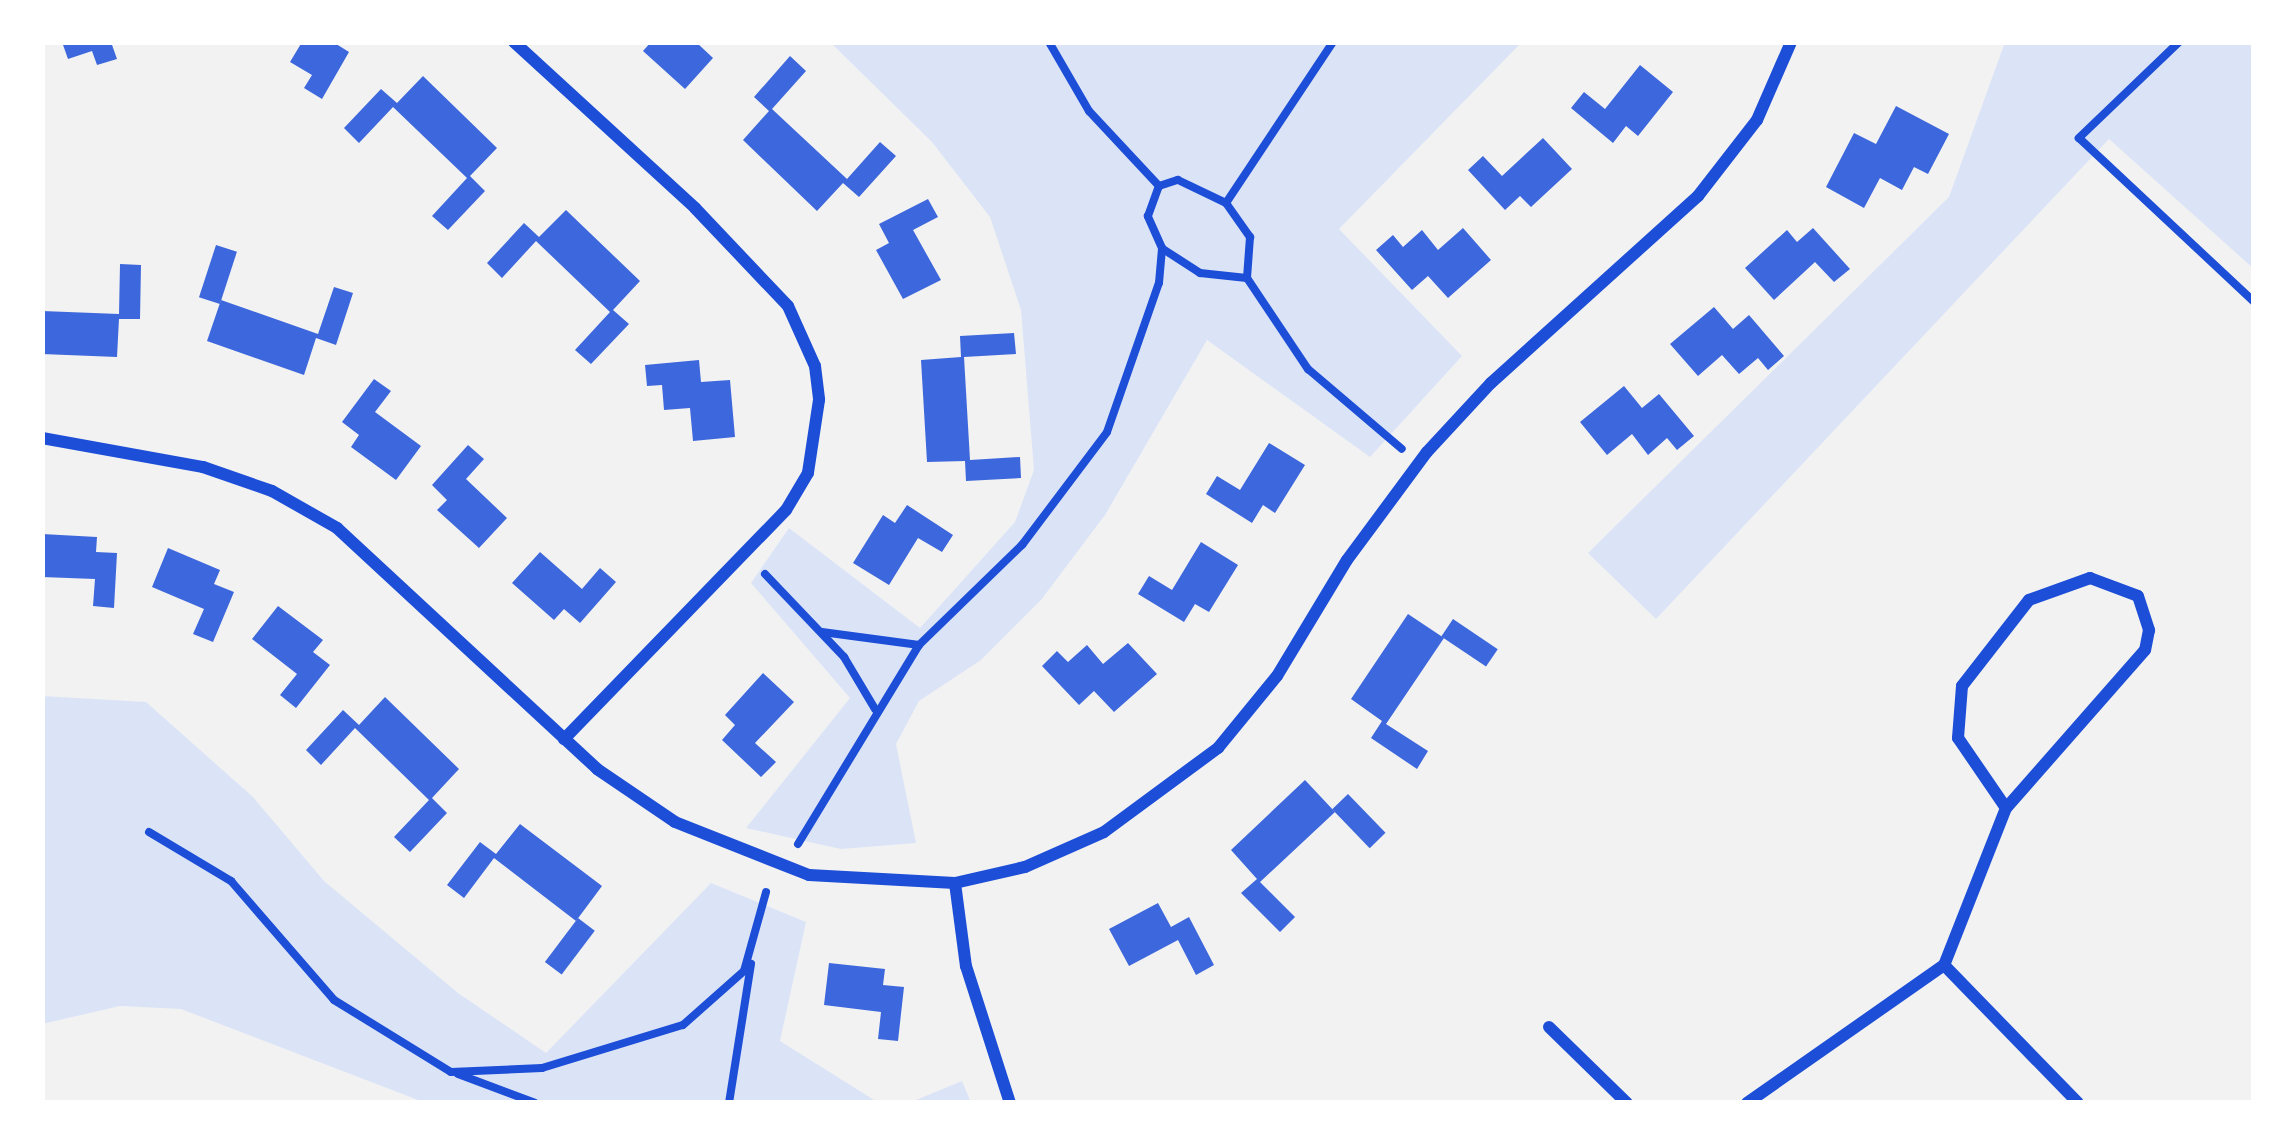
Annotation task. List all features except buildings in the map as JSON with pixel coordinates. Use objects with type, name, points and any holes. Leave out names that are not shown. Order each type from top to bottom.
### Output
[{"type":"street","points":[[514,42],[695,208],[788,306],[815,366],[819,400],[808,473],[786,510],[564,739]]},
{"type":"street","points":[[42,439],[130,448],[272,491],[366,550],[564,739],[676,823],[739,853],[809,875],[955,883],[1025,867],[1104,832],[1184,779],[1277,676],[1346,560],[1420,462],[1491,383],[1698,196],[1757,120],[1790,42]]},
{"type":"street","points":[[1747,1103],[1944,965],[2006,808],[2145,650],[2146,613],[2122,584],[2072,579],[2029,600],[1962,686],[1958,738],[2006,808]]},
{"type":"street","points":[[955,883],[967,966],[1010,1103]]},
{"type":"street","points":[[1944,965],[2078,1103]]},
{"type":"street","points":[[1549,1027],[1627,1103]]},
{"type":"path","points":[[1049,42],[1089,111],[1159,186]]},
{"type":"path","points":[[1226,203],[1333,42]]},
{"type":"path","points":[[2180,42],[2079,138],[2254,302]]},
{"type":"path","points":[[1159,186],[1178,180],[1226,203],[1250,237],[1246,278],[1308,369],[1420,462]]},
{"type":"path","points":[[1159,186],[1148,216],[1162,248],[1200,273],[1246,278]]},
{"type":"path","points":[[796,847],[875,709],[920,645],[1022,545],[1107,432],[1136,364],[1162,248]]},
{"type":"path","points":[[765,574],[820,632],[875,709]]},
{"type":"path","points":[[820,632],[920,645]]},
{"type":"path","points":[[149,832],[231,881],[334,1000],[451,1072],[535,1103]]},
{"type":"path","points":[[729,1103],[766,892]]},
{"type":"path","points":[[451,1072],[542,1068],[664,1035],[726,993],[754,951]]},
{"type":"shaded area","points":[[830,42],[1522,42],[1339,229],[1462,356],[1370,457],[1207,340],[1105,515],[1041,600],[981,660],[919,701],[896,744],[916,843],[841,849],[746,828],[850,698],[751,583],[789,528],[920,628],[1015,522],[1034,470],[1021,310],[990,217],[932,142]]},
{"type":"shaded area","points":[[2005,42],[2254,42],[2254,269],[2109,139],[1656,619],[1588,553],[1949,197]]},
{"type":"shaded area","points":[[42,696],[146,702],[253,797],[324,881],[458,993],[546,1053],[711,883],[806,922],[780,1041],[879,1103],[426,1103],[181,1009],[120,1006],[42,1024]]},
{"type":"shaded area","points":[[962,1081],[971,1103],[909,1103]]}]
